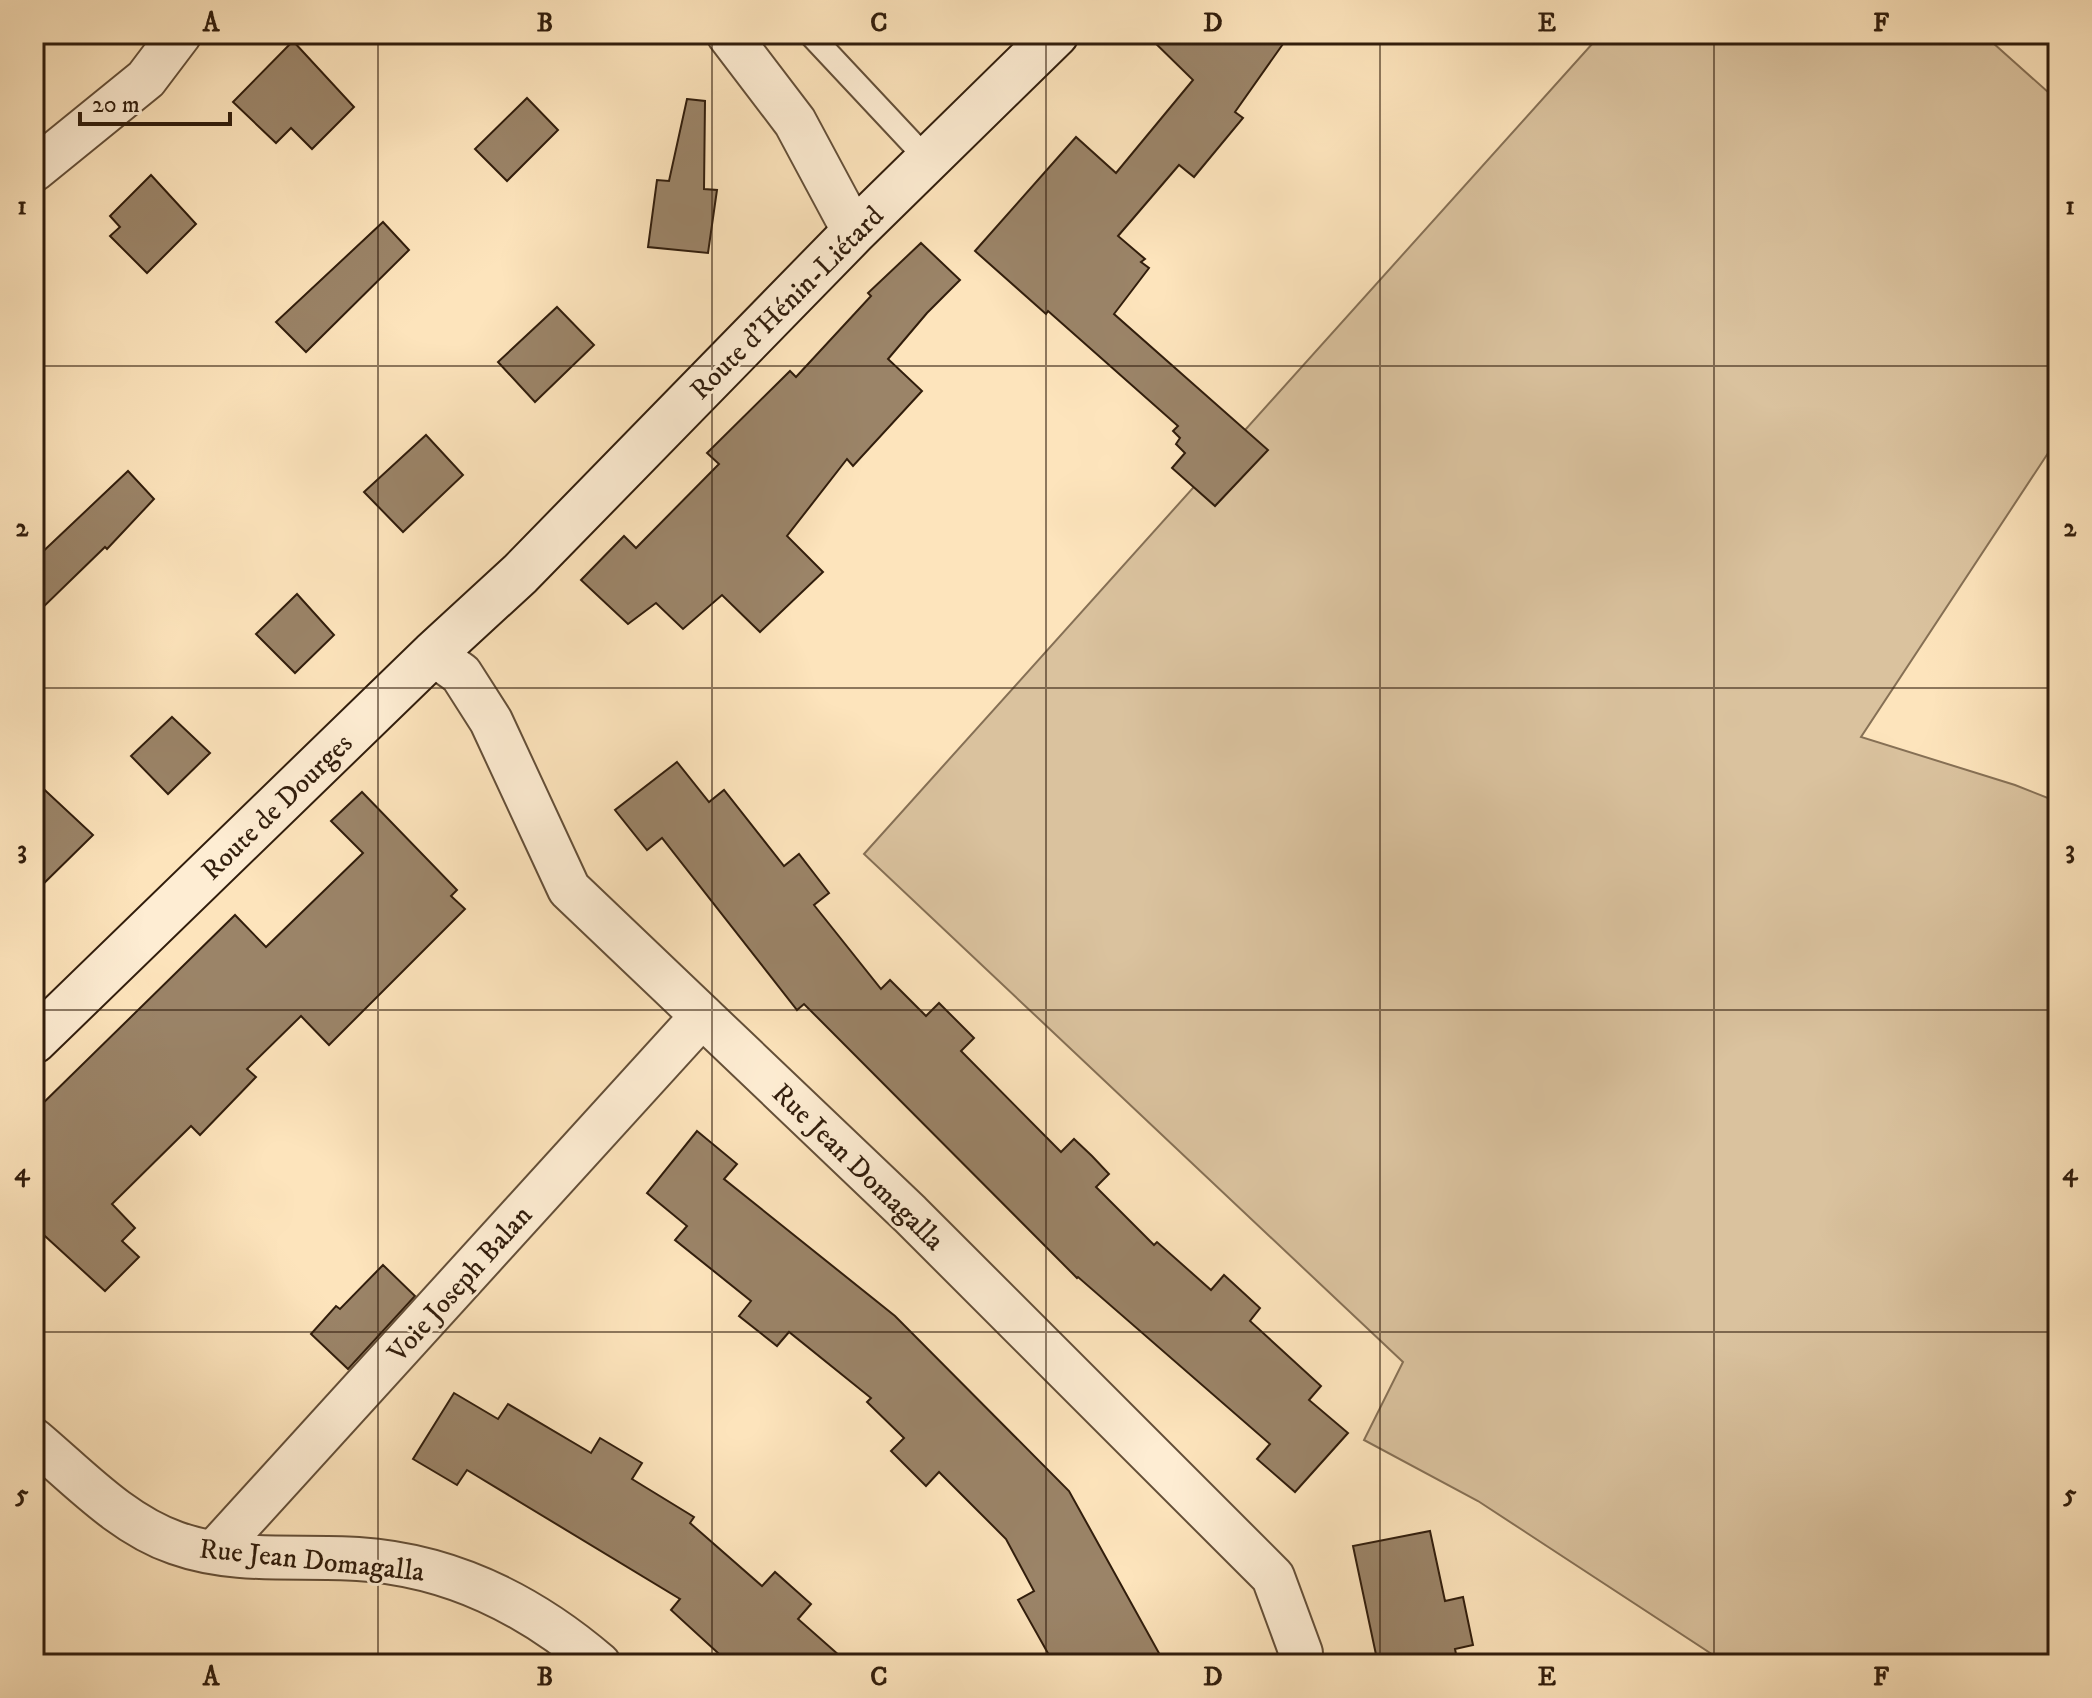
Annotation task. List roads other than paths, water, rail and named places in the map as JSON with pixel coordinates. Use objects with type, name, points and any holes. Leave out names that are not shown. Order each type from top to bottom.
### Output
[{"type":"main road","name":"Route d'Hénin-Liétard","points":[[520,574],[854,232],[1056,34]]},
{"type":"main road","name":"Route de Dourges","points":[[34,1041],[433,654],[520,574]]},
{"type":"street","points":[[34,170],[146,79],[180,34]]},
{"type":"street","points":[[728,34],[795,122],[854,232]]},
{"type":"street","name":"Rue Jean Domagalla","points":[[433,654],[461,674],[491,721],[569,889],[910,1214],[1273,1577],[1301,1653],[1301,1664]]},
{"type":"street","name":"Voie Joseph Balan","points":[[215,1551],[702,1016]]},
{"type":"street","name":"Rue Jean Domagalla","points":[[34,1440],[126,1518],[176,1543],[252,1558],[358,1559],[424,1567],[485,1588],[571,1640],[599,1664]]},
{"type":"lane","points":[[810,34],[928,160]]}]
